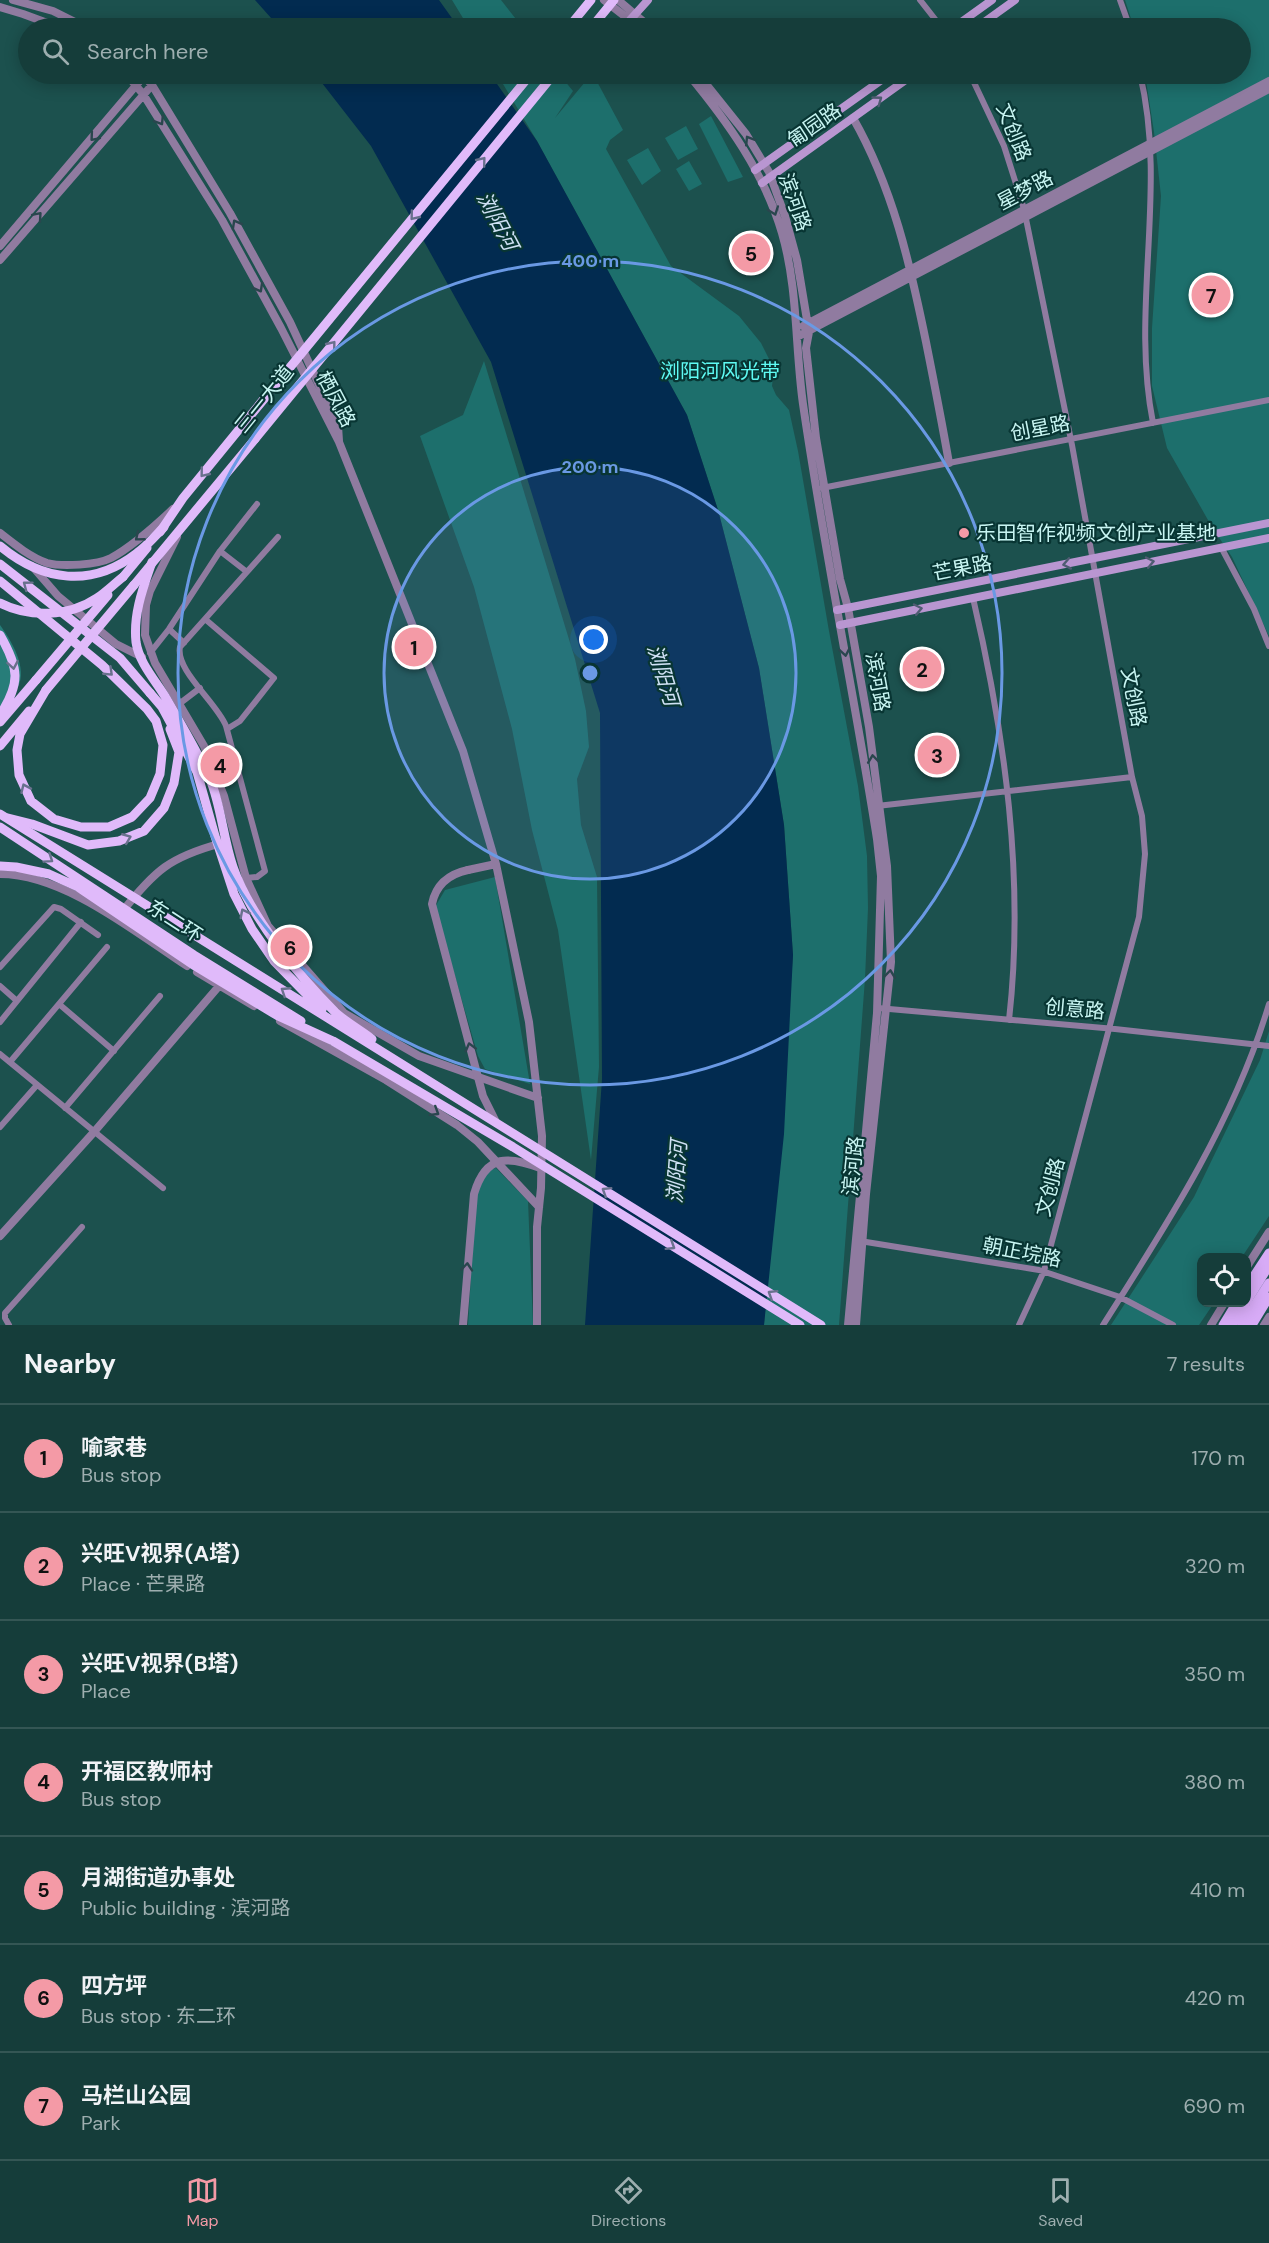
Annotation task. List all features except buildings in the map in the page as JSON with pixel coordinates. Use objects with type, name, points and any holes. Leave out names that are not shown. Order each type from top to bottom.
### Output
[{"type":"highway","points":[[576,18],[591,0]]},
{"type":"highway","points":[[600,18],[616,0]]},
{"type":"highway","name":"三一大道","points":[[0,722],[164,527],[183,498],[523,84]]},
{"type":"highway","name":"三一大道","points":[[0,746],[546,84]]},
{"type":"highway","points":[[0,546],[18,559],[52,574],[84,577],[114,568],[138,553],[164,527]]},
{"type":"highway","points":[[152,562],[136,614],[136,644],[146,667],[210,779],[218,802],[222,827],[234,869],[258,917],[292,963],[336,1013],[452,1095]]},
{"type":"highway","points":[[0,564],[120,658],[162,707],[197,772],[234,894],[252,929],[274,961],[334,1022]]},
{"type":"highway","points":[[0,603],[29,612],[57,613],[71,610],[96,599],[123,577]]},
{"type":"highway","points":[[0,580],[102,665],[147,709],[156,721],[163,745],[160,774],[150,798],[132,817],[109,827],[81,827],[54,819],[31,801],[19,775],[17,750],[20,734],[46,690]]},
{"type":"highway","points":[[0,635],[12,655],[16,679],[12,697],[0,716]]},
{"type":"highway","points":[[0,815],[32,824],[88,845],[119,842],[144,831],[164,808],[174,783],[179,752],[162,707]]},
{"type":"highway","points":[[0,815],[821,1325]]},
{"type":"highway","name":"东二环","points":[[0,827],[194,955],[333,1041]]},
{"type":"highway","points":[[0,866],[49,874],[78,887],[195,966],[278,1017],[333,1041],[513,1147],[800,1325]]},
{"type":"main road","points":[[633,17],[648,0]]},
{"type":"main road","points":[[967,18],[992,0]]},
{"type":"main road","points":[[989,18],[1015,0]]},
{"type":"main road","name":"匍园路","points":[[755,170],[876,84]]},
{"type":"main road","name":"匍园路","points":[[762,183],[900,84]]},
{"type":"main road","name":"芒果路","points":[[837,610],[1269,524]]},
{"type":"main road","name":"芒果路","points":[[840,625],[1269,538]]},
{"type":"main road","points":[[1251,1292],[1269,1253]]},
{"type":"main road","points":[[1251,1282],[1264,1267]]},
{"type":"main road","points":[[1242,1325],[1269,1283]]},
{"type":"main road","points":[[1252,1325],[1269,1297]]},
{"type":"main road","points":[[1223,1325],[1234,1307]]},
{"type":"main road","points":[[1232,1325],[1243,1307]]},
{"type":"street","points":[[13,0],[53,11],[67,18]]},
{"type":"street","points":[[604,0],[633,17]]},
{"type":"street","points":[[616,0],[633,17]]},
{"type":"street","points":[[920,0],[934,18]]},
{"type":"street","points":[[1120,0],[1126,18]]},
{"type":"street","points":[[0,7],[34,18]]},
{"type":"street","name":"星梦路","points":[[797,333],[1150,147],[1269,81]]},
{"type":"street","name":"滨河路","points":[[696,84],[719,112],[755,170],[782,234],[793,290],[803,402],[848,608],[869,727],[881,876],[882,1009]]},
{"type":"street","name":"滨河路","points":[[706,84],[746,134],[771,178],[785,216],[796,260],[808,328],[806,348],[837,610],[887,866],[891,962],[882,1009],[859,1241],[848,1325]]},
{"type":"street","name":"文创路","points":[[975,84],[1004,146],[1025,213],[1071,439],[1132,777],[1142,816],[1145,854],[1139,917],[1110,1029],[1044,1271],[1019,1325]]},
{"type":"street","points":[[1142,84],[1150,147],[1152,210],[1146,338],[1147,384],[1153,423]]},
{"type":"street","points":[[0,246],[137,85]]},
{"type":"street","name":"栖凤路","points":[[137,85],[222,220],[281,328],[339,442]]},
{"type":"street","points":[[0,260],[152,85]]},
{"type":"street","name":"栖凤路","points":[[152,85],[230,213],[290,322],[338,426],[339,442]]},
{"type":"street","name":"星梦路","points":[[1150,147],[1269,89]]},
{"type":"street","points":[[853,118],[880,172],[894,208],[912,274],[949,463]]},
{"type":"street","name":"创星路","points":[[821,488],[1269,400]]},
{"type":"street","points":[[339,442],[463,751],[496,864],[530,1022],[542,1136],[537,1227],[537,1325]]},
{"type":"street","points":[[18,548],[48,563],[71,566],[109,559],[183,498]]},
{"type":"street","points":[[150,653],[169,629],[220,551],[257,504]]},
{"type":"street","points":[[185,522],[150,591],[146,605],[145,635],[155,663],[195,728],[216,775],[224,796],[246,879],[268,926],[344,1013],[419,1056],[538,1098]]},
{"type":"street","points":[[0,533],[18,548],[58,596],[116,644],[155,663]]},
{"type":"street","points":[[246,879],[257,877],[265,871],[227,729],[220,713],[182,662],[179,651],[278,537]]},
{"type":"street","points":[[1221,547],[1254,609],[1269,646]]},
{"type":"street","points":[[220,551],[247,572]]},
{"type":"street","points":[[973,598],[991,688],[1007,791],[1014,868],[1014,945],[1009,1020]]},
{"type":"street","points":[[205,619],[274,678],[240,721],[227,729]]},
{"type":"street","points":[[169,629],[184,643]]},
{"type":"street","points":[[179,704],[200,688]]},
{"type":"street","points":[[216,775],[237,767]]},
{"type":"street","points":[[876,806],[1132,777]]},
{"type":"street","points":[[116,920],[142,885],[166,865],[198,850],[235,840]]},
{"type":"street","points":[[496,864],[454,873],[435,893],[432,904],[483,1096],[496,1122]]},
{"type":"street","points":[[0,874],[36,879],[68,890],[219,986],[386,1080],[457,1125],[478,1142],[539,1207]]},
{"type":"street","points":[[0,967],[50,909],[58,907],[98,935]]},
{"type":"street","points":[[0,1022],[81,922]]},
{"type":"street","points":[[10,1062],[107,947]]},
{"type":"street","points":[[0,986],[16,1001]]},
{"type":"street","points":[[0,1236],[94,1132],[219,986]]},
{"type":"street","points":[[65,1108],[160,996]]},
{"type":"street","points":[[59,1004],[114,1051]]},
{"type":"street","points":[[1103,1325],[1161,1233],[1202,1162],[1257,1045],[1269,1004]]},
{"type":"street","name":"创意路","points":[[882,1009],[1110,1029],[1269,1047]]},
{"type":"street","points":[[0,1054],[163,1188]]},
{"type":"street","points":[[0,1127],[37,1085]]},
{"type":"street","points":[[462,1325],[474,1194],[480,1176],[496,1162],[508,1159],[519,1160],[550,1172]]},
{"type":"street","points":[[9,1325],[4,1318],[10,1307],[81,1227]]},
{"type":"street","points":[[1251,1260],[1269,1232]]},
{"type":"street","name":"滨河路","points":[[856,1325],[859,1241]]},
{"type":"street","name":"朝正垸路","points":[[859,1241],[1044,1271],[1120,1297],[1173,1325]]},
{"type":"street","points":[[1211,1325],[1222,1307]]},
{"type":"street","points":[[1264,1325],[1269,1317]]},
{"type":"green space","points":[[452,0],[501,0],[515,18],[463,18]]},
{"type":"green space","points":[[1125,0],[1269,0],[1269,636],[1232,557],[1212,527],[1167,448],[1152,386],[1152,328],[1161,196],[1147,84],[1251,84],[1251,18],[1131,18]]},
{"type":"green space","name":"浏阳河风光带","points":[[503,84],[567,84],[573,91],[555,118],[583,84],[598,84],[623,130],[610,140],[606,149],[671,266],[739,316],[761,343],[774,369],[772,386],[776,395],[789,410],[858,786],[867,856],[868,908],[865,979],[839,1325],[764,1325],[793,955],[784,825],[759,668],[718,510],[687,415],[537,141]]},
{"type":"green space","points":[[711,116],[743,177],[728,182],[699,124]]},
{"type":"green space","points":[[686,126],[698,149],[678,160],[665,138]]},
{"type":"green space","points":[[648,148],[661,171],[642,185],[627,160]]},
{"type":"green space","points":[[689,161],[702,184],[689,191],[676,169]]},
{"type":"green space","points":[[484,361],[575,659],[586,711],[589,747],[577,779],[581,825],[597,877],[599,1067],[591,1160],[558,930],[532,830],[512,729],[474,587],[420,436],[463,415]]},
{"type":"green space","points":[[495,877],[530,1084],[485,1069],[478,1056],[435,907],[445,890]]},
{"type":"green space","points":[[1269,1031],[1269,1216],[1245,1253],[1197,1253],[1197,1307],[1211,1307],[1199,1325],[1111,1325],[1194,1197],[1260,1060]]},
{"type":"green space","points":[[496,1168],[528,1201],[533,1325],[468,1325],[476,1196],[489,1170]]},
{"type":"shaded area","points":[[0,625],[17,654],[21,679],[12,696],[0,710]]},
{"type":"water","points":[[255,0],[439,0],[452,18],[271,18]]},
{"type":"water","name":"浏阳河","points":[[323,84],[497,84],[537,141],[687,415],[718,510],[759,668],[784,825],[793,955],[784,1134],[764,1325],[585,1325],[602,1079],[600,713],[491,362],[371,146]]},
{"type":"place","name":"月湖街道办事处","points":[[751,253]]},
{"type":"place","name":"马栏山公园","points":[[1211,295]]},
{"type":"place","name":"乐田智作视频文创产业基地","points":[[964,533]]},
{"type":"place","name":"喻家巷","points":[[414,647]]},
{"type":"place","name":"兴旺V视界(A塔)","points":[[922,669]]},
{"type":"place","name":"兴旺V视界(B塔)","points":[[937,755]]},
{"type":"place","name":"开福区教师村","points":[[220,765]]},
{"type":"place","name":"四方坪","points":[[290,947]]}]
